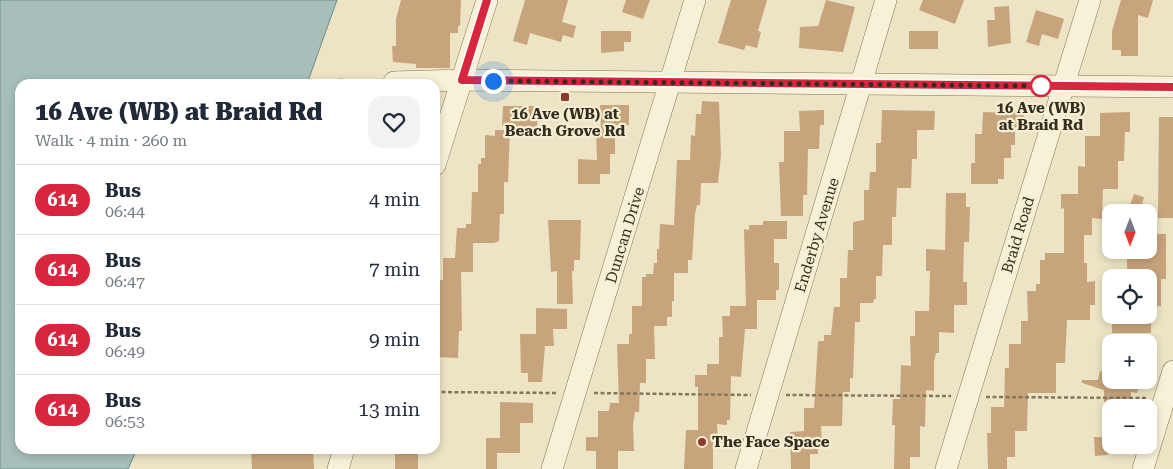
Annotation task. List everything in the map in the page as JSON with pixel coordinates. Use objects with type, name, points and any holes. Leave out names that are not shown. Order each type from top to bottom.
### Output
[{"type":"street","points":[[440,149],[487,0]]},
{"type":"street","name":"Duncan Drive","points":[[552,469],[672,82],[695,0]]},
{"type":"street","name":"Enderby Avenue","points":[[746,469],[886,0]]},
{"type":"street","name":"Braid Road","points":[[946,469],[1090,0]]},
{"type":"street","points":[[440,81],[1173,87]]},
{"type":"street","points":[[1143,469],[1173,371]]},
{"type":"street","points":[[338,469],[342,454]]},
{"type":"path","points":[[440,392],[1164,398]]},
{"type":"water","points":[[0,0],[337,0],[309,79],[15,79],[15,454],[135,454],[128,469],[0,469]]},
{"type":"building","points":[[401,0],[461,0],[458,33],[450,33],[450,68],[416,68],[416,64],[393,62],[392,46],[396,46],[396,19]]},
{"type":"building","points":[[525,0],[568,0],[562,22],[576,26],[573,38],[563,35],[561,42],[530,33],[527,45],[513,41]]},
{"type":"building","points":[[626,0],[650,0],[643,19],[622,12]]},
{"type":"building","points":[[731,0],[767,0],[758,31],[761,32],[757,48],[746,45],[744,50],[718,43]]},
{"type":"building","points":[[826,0],[855,7],[843,52],[799,48],[800,27],[818,26]]},
{"type":"building","points":[[923,0],[964,0],[955,24],[919,10]]},
{"type":"building","points":[[1121,0],[1153,0],[1148,18],[1138,15],[1138,56],[1121,56],[1121,50],[1112,50],[1112,31]]},
{"type":"building","points":[[1009,6],[1011,43],[988,47],[987,20],[995,20],[994,7]]},
{"type":"building","points":[[1036,10],[1064,19],[1058,39],[1042,34],[1039,46],[1026,42]]},
{"type":"building","points":[[601,31],[631,31],[631,42],[624,42],[624,51],[601,53]]},
{"type":"building","points":[[909,31],[938,31],[938,49],[909,49]]},
{"type":"building","points":[[702,101],[719,102],[721,155],[718,183],[701,183],[700,205],[697,205],[695,214],[692,260],[688,260],[688,273],[674,273],[672,317],[667,317],[667,326],[654,326],[655,359],[646,359],[646,383],[640,383],[639,412],[635,412],[633,425],[634,451],[618,451],[618,469],[596,469],[596,451],[586,451],[586,437],[598,437],[598,411],[609,411],[610,403],[619,403],[617,344],[629,344],[629,334],[632,334],[632,306],[642,306],[642,277],[646,277],[646,274],[653,274],[654,263],[657,263],[660,224],[674,225],[677,160],[690,160],[691,135],[695,136],[696,114],[701,114]]},
{"type":"building","points":[[600,105],[629,105],[629,125],[615,125],[615,154],[610,154],[610,174],[600,174],[600,184],[578,184],[578,159],[597,160],[596,130],[601,130]]},
{"type":"building","points":[[503,106],[538,106],[537,127],[502,126]]},
{"type":"building","points":[[824,110],[824,125],[820,125],[819,149],[808,149],[807,195],[803,195],[803,216],[781,216],[779,162],[784,162],[784,131],[800,131],[799,111]]},
{"type":"building","points":[[882,110],[935,111],[934,130],[917,130],[917,159],[912,159],[911,188],[897,188],[896,217],[892,217],[892,245],[883,245],[882,276],[876,276],[876,299],[874,299],[873,303],[860,303],[860,322],[855,322],[853,378],[850,378],[850,392],[843,392],[842,426],[821,426],[822,446],[818,446],[818,454],[810,454],[810,469],[791,469],[790,432],[804,431],[804,408],[814,408],[818,341],[824,341],[824,335],[831,335],[834,307],[840,307],[840,278],[847,278],[848,250],[853,250],[853,222],[864,220],[864,190],[869,190],[870,172],[876,172],[876,143],[881,143]]},
{"type":"building","points":[[1012,110],[1024,110],[1024,129],[1015,129],[1015,145],[1011,145],[1011,158],[1004,158],[1004,179],[998,179],[998,184],[971,184],[971,163],[975,163],[975,134],[982,134],[983,112],[1012,113]]},
{"type":"building","points":[[1130,112],[1130,132],[1125,132],[1124,161],[1118,161],[1118,189],[1103,189],[1102,219],[1092,218],[1092,235],[1084,235],[1084,263],[1087,263],[1087,282],[1095,281],[1095,305],[1090,305],[1090,320],[1067,320],[1065,363],[1056,363],[1056,393],[1028,393],[1027,431],[1015,431],[1015,457],[1007,457],[1007,469],[988,469],[987,433],[991,433],[991,407],[1004,407],[1005,368],[1009,368],[1009,344],[1021,344],[1021,321],[1028,321],[1027,291],[1036,291],[1036,284],[1040,284],[1040,260],[1045,260],[1045,253],[1064,253],[1064,208],[1061,209],[1061,194],[1078,194],[1078,166],[1085,167],[1085,136],[1100,136],[1100,113]]},
{"type":"building","points":[[1159,117],[1173,117],[1173,218],[1158,218]]},
{"type":"building","points":[[495,130],[510,130],[508,182],[504,182],[504,214],[500,214],[499,241],[494,243],[473,243],[473,272],[461,272],[462,331],[459,331],[458,358],[440,357],[440,280],[443,280],[443,258],[455,258],[457,228],[466,228],[466,224],[471,224],[472,192],[478,192],[478,164],[481,164],[481,158],[485,158],[485,135],[495,136]]},
{"type":"building","points":[[946,193],[966,193],[966,207],[970,207],[969,242],[964,242],[963,282],[967,282],[967,305],[954,305],[954,333],[939,332],[939,353],[936,353],[934,362],[934,391],[926,390],[925,427],[920,426],[920,457],[910,457],[910,469],[894,469],[895,425],[892,425],[893,399],[900,399],[901,365],[911,366],[910,336],[915,336],[915,311],[929,311],[930,271],[926,271],[926,249],[945,250]]},
{"type":"building","points":[[1134,194],[1144,197],[1142,204],[1130,204]]},
{"type":"building","points":[[548,220],[581,220],[580,260],[574,260],[574,271],[572,271],[573,304],[557,304],[557,271],[551,272]]},
{"type":"building","points":[[763,221],[787,221],[787,239],[774,239],[774,263],[779,263],[779,290],[776,290],[776,300],[757,300],[757,329],[745,329],[741,377],[731,376],[730,420],[727,420],[727,425],[717,424],[718,442],[713,442],[713,469],[684,469],[686,430],[698,430],[698,387],[695,387],[695,375],[707,375],[707,364],[719,364],[719,337],[723,337],[722,316],[730,316],[730,306],[746,306],[744,229],[749,230],[749,225],[763,225]]},
{"type":"building","points":[[1158,234],[1166,234],[1166,279],[1161,279],[1161,306],[1157,306],[1157,269],[1127,269],[1127,259],[1158,259]]},
{"type":"building","points":[[536,308],[567,309],[567,329],[553,329],[554,346],[545,346],[542,382],[528,382],[528,373],[521,373],[520,334],[536,334]]},
{"type":"building","points":[[1112,324],[1151,324],[1151,333],[1112,333]]},
{"type":"building","points":[[1100,371],[1102,372],[1102,389],[1138,389],[1137,393],[1131,392],[1131,399],[1104,399],[1104,390],[1082,383],[1082,380],[1098,380]]},
{"type":"building","points":[[500,402],[533,403],[533,423],[520,423],[520,453],[497,453],[497,469],[486,469],[486,438],[500,438]]},
{"type":"building","points":[[1094,437],[1102,437],[1102,454],[1108,455],[1095,456]]},
{"type":"building","points":[[251,454],[313,454],[314,469],[252,469]]},
{"type":"building","points":[[395,454],[418,454],[418,469],[395,469]]},
{"type":"bus line","name":"614","points":[[487,0],[462,80],[1173,87]]},
{"type":"place","name":"16 Ave (WB) at Braid Rd","points":[[1041,86]]},
{"type":"place","name":"16 Ave (WB) at Beach Grove Rd","points":[[565,97]]},
{"type":"place","name":"The Face Space","points":[[702,442]]},
{"type":"route","points":[[493,81],[1041,86]]}]
